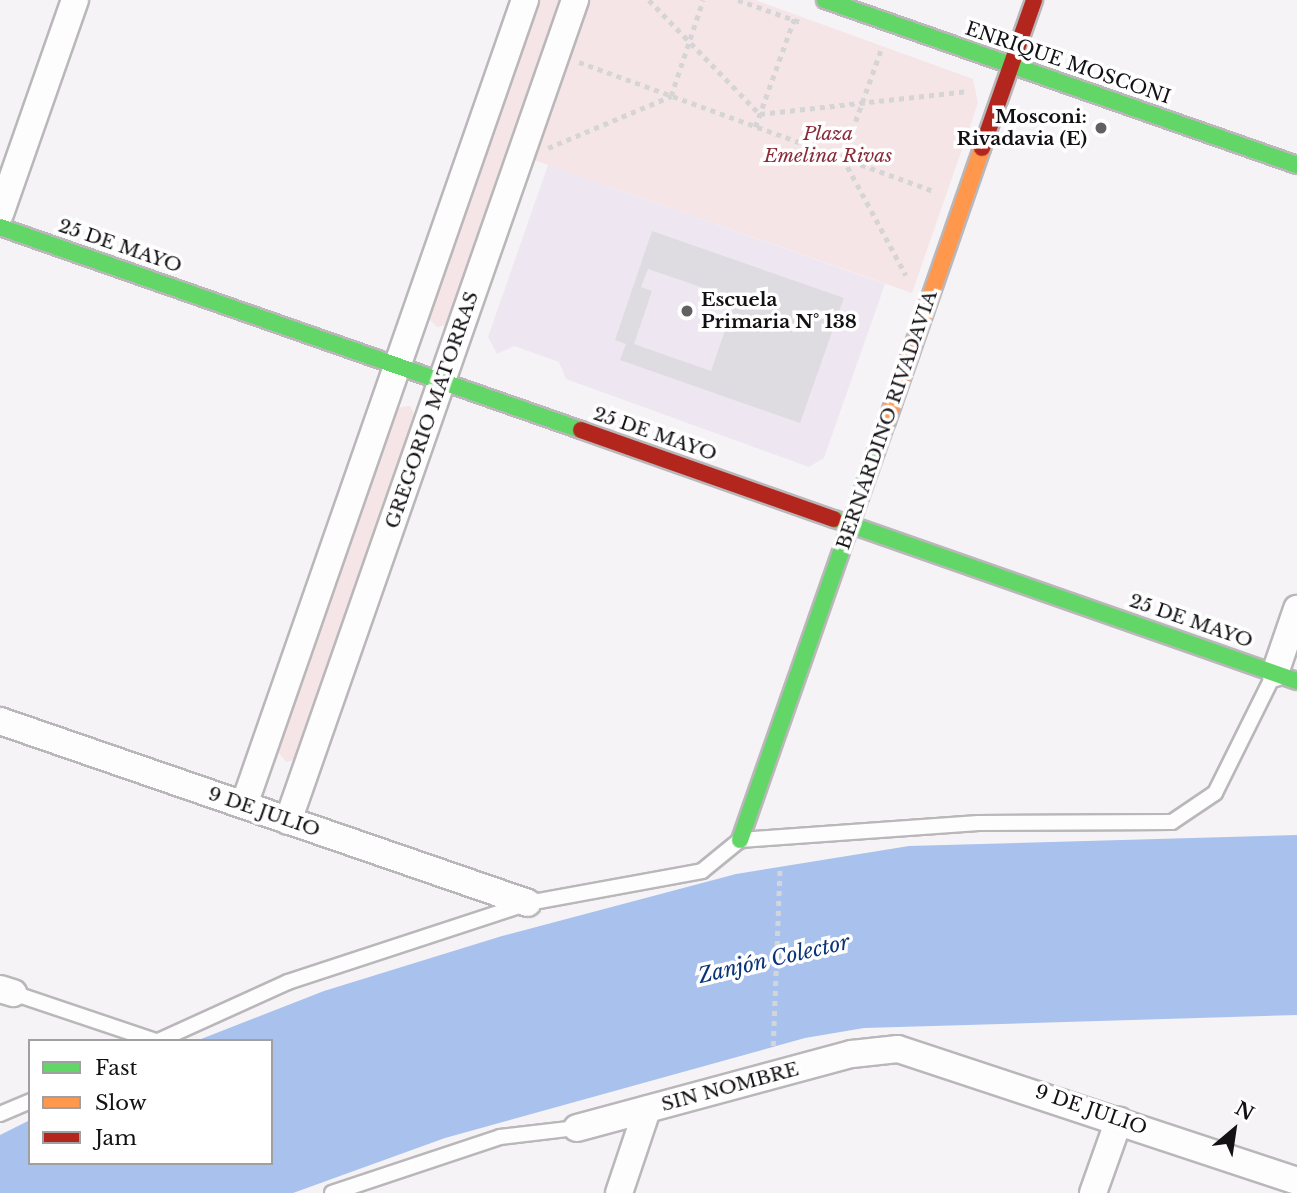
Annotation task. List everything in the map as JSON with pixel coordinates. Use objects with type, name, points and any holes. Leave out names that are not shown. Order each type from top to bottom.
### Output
[{"type":"street","points":[[0,214],[75,0]]},
{"type":"street","points":[[244,805],[525,0]]},
{"type":"street","name":"GREGORIO MATORRAS","points":[[288,821],[575,0]]},
{"type":"street","name":"ENRIQUE MOSCONI","points":[[825,0],[1297,165]]},
{"type":"street","name":"BERNARDINO RIVADAVIA","points":[[740,840],[1034,0]]},
{"type":"street","name":"25 DE MAYO","points":[[0,227],[1286,677]]},
{"type":"street","points":[[1286,677],[1297,609]]},
{"type":"street","name":"9 DE JULIO","points":[[0,721],[528,903]]},
{"type":"street","name":"9 DE JULIO","points":[[883,1050],[931,1056],[1297,1181]]},
{"type":"street","name":"SIN NOMBRE","points":[[577,1128],[883,1050]]},
{"type":"street","points":[[618,1193],[647,1110]]},
{"type":"street","points":[[1093,1193],[1119,1120]]},
{"type":"lane","points":[[161,1039],[288,982],[528,903],[702,871],[740,840],[978,823],[1172,822],[1215,793],[1286,677]]},
{"type":"lane","points":[[7,991],[151,1039]]},
{"type":"lane","points":[[0,1115],[28,1102]]},
{"type":"lane","points":[[332,1193],[500,1137],[577,1128]]},
{"type":"path","points":[[649,0],[760,114]]},
{"type":"path","points":[[544,150],[671,96],[703,0]]},
{"type":"path","points":[[738,0],[818,28]]},
{"type":"path","points":[[755,127],[793,19]]},
{"type":"path","points":[[869,46],[893,54]]},
{"type":"path","points":[[881,50],[843,158],[909,282],[914,269]]},
{"type":"path","points":[[575,61],[940,193]]},
{"type":"path","points":[[967,81],[973,90],[972,102]]},
{"type":"path","points":[[760,114],[973,90]]},
{"type":"path","points":[[936,206],[944,180]]},
{"type":"path","points":[[773,1046],[780,866]]},
{"type":"shaded area","name":"Escuela Primaria N° 138","points":[[548,165],[885,284],[824,458],[809,467],[566,379],[559,362],[514,346],[497,354],[488,337]]},
{"type":"green space","points":[[536,0],[564,0],[450,324],[437,327],[428,318]]},
{"type":"green space","name":"Plaza Emelina Rivas","points":[[590,0],[755,0],[973,79],[978,103],[912,293],[534,160]]},
{"type":"green space","points":[[410,406],[416,417],[298,759],[286,762],[276,749],[394,408]]},
{"type":"water","name":"Zanjón Colector","points":[[1297,835],[1297,1015],[864,1028],[805,1038],[445,1138],[293,1193],[0,1193],[0,1135],[28,1121],[28,1165],[273,1165],[273,1039],[201,1039],[324,991],[502,936],[736,874],[909,846]]},
{"type":"building","points":[[652,231],[844,298],[800,423],[620,360],[626,344],[615,340]],"holes":[[[648,269],[736,299],[711,371],[634,344],[652,291],[641,287]]]},
{"type":"traffic: fast","points":[[825,0],[1297,165]]},
{"type":"traffic: fast","points":[[0,227],[581,430]]},
{"type":"traffic: fast","points":[[740,840],[887,421]]},
{"type":"traffic: fast","points":[[834,519],[1297,681]]},
{"type":"traffic: slow","points":[[887,421],[982,148]]},
{"type":"traffic: jam","points":[[982,148],[1034,0]]},
{"type":"traffic: jam","points":[[581,430],[834,519]]},
{"type":"place","name":"Mosconi: Rivadavia (E)","points":[[1101,128]]},
{"type":"place","name":"Escuela Primaria N° 138","points":[[687,311]]}]
